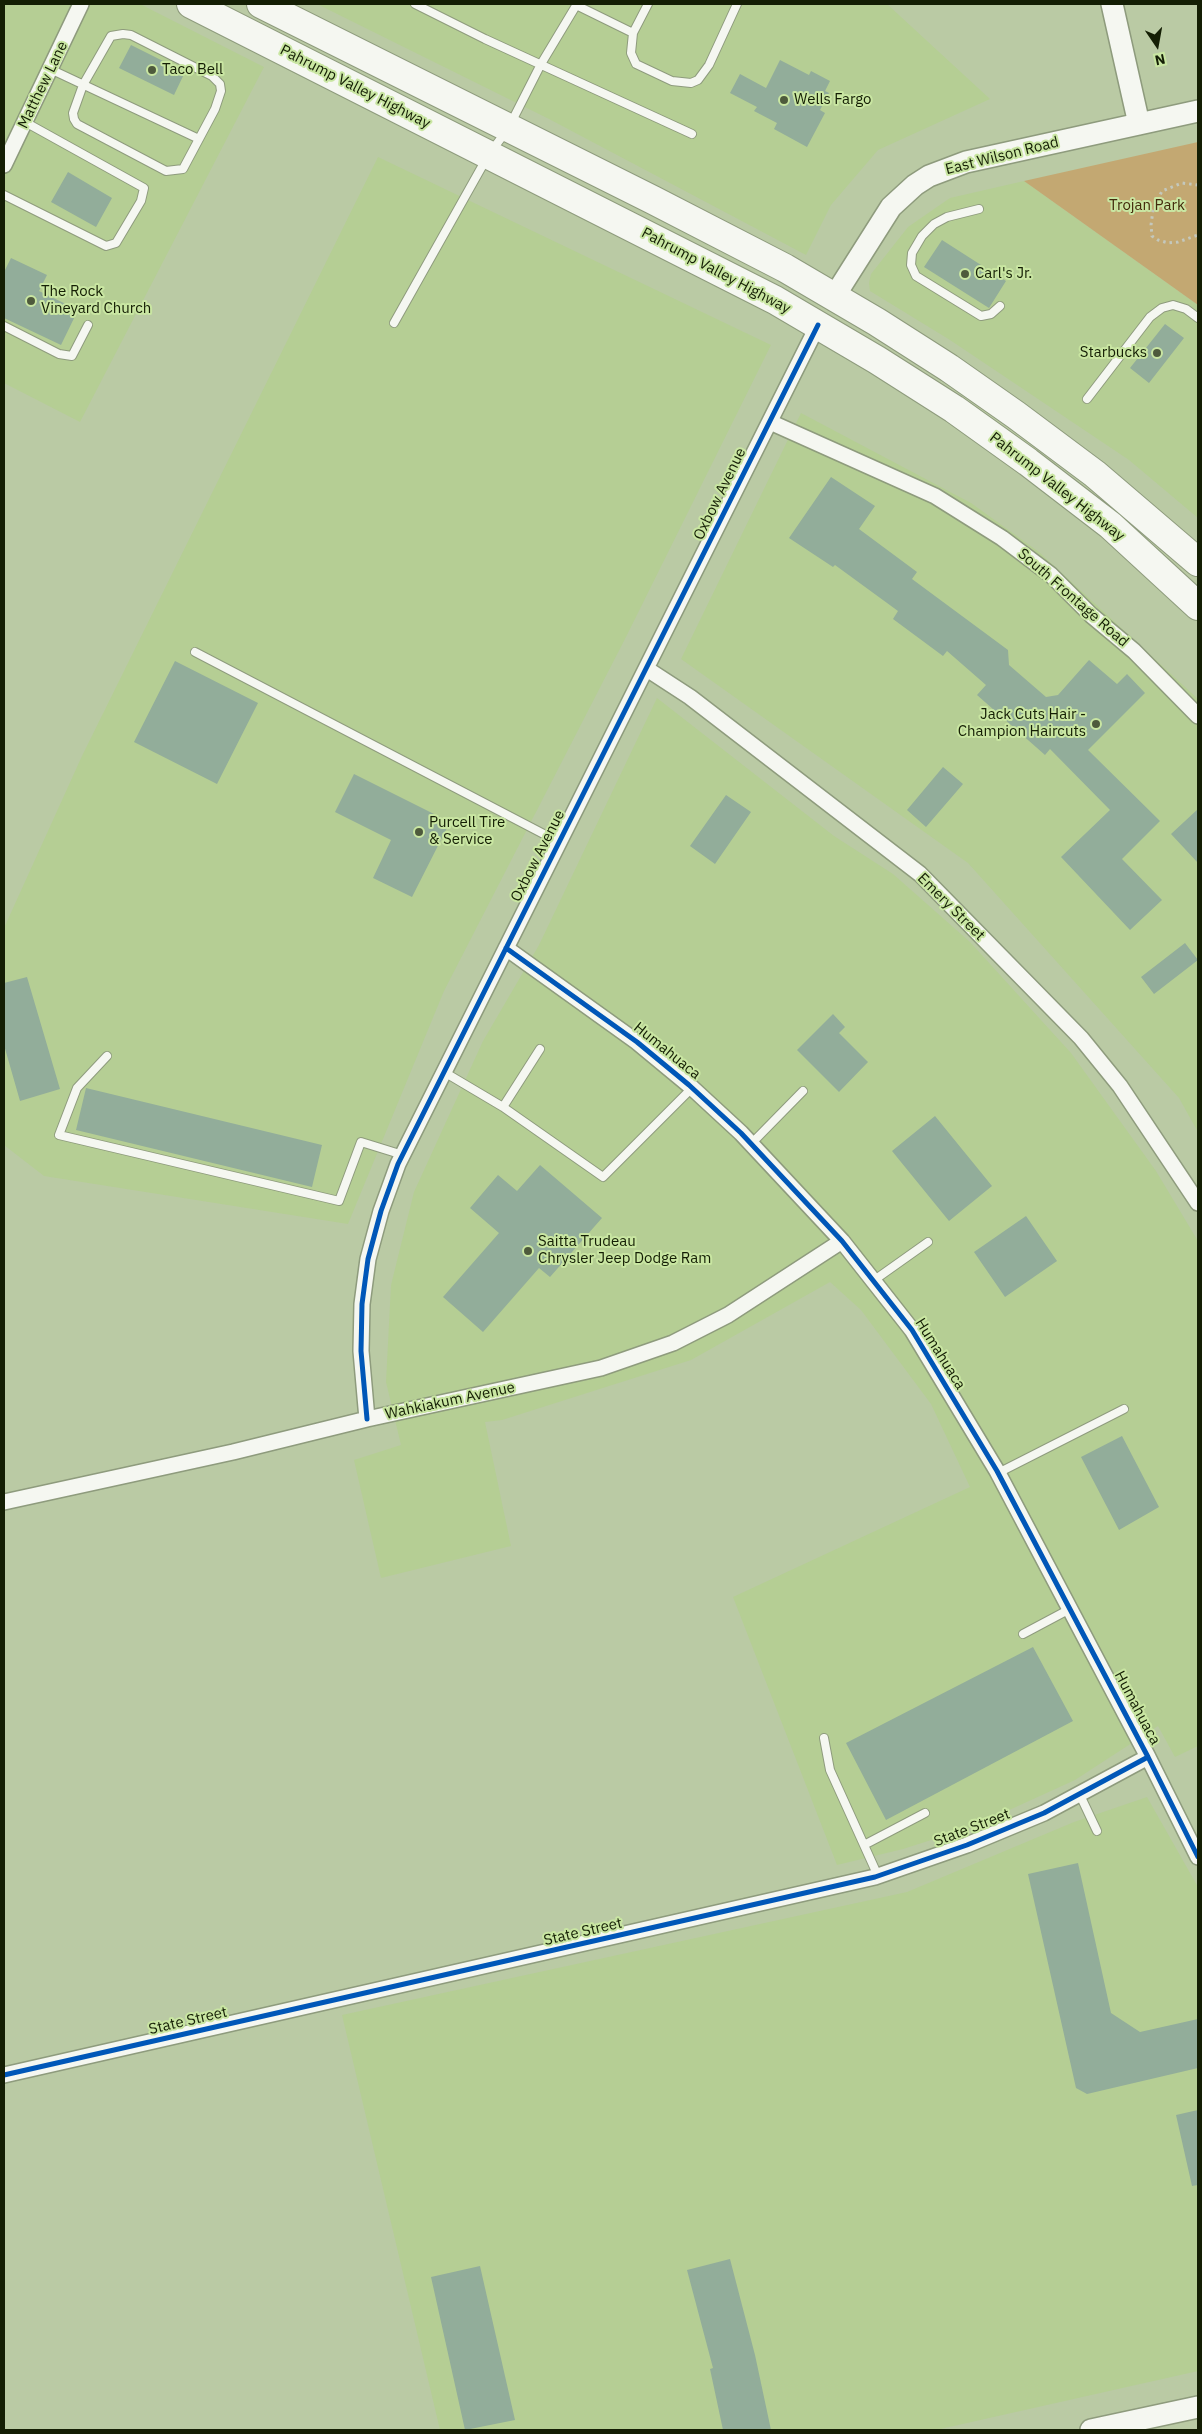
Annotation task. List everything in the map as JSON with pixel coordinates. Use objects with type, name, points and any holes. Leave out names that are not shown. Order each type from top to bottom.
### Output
[{"type":"highway","name":"Pahrump Valley Highway","points":[[190,4],[775,300],[818,325],[954,409],[1028,462],[1110,525],[1198,606]]},
{"type":"highway","name":"Pahrump Valley Highway","points":[[261,4],[750,250],[834,297],[941,363],[1016,414],[1095,474],[1198,562]]},
{"type":"highway","points":[[632,227],[706,249],[806,300],[819,303],[828,302],[834,297]]},
{"type":"highway","points":[[818,325],[832,319],[842,321],[937,376],[1016,414]]},
{"type":"street","name":"Matthew Lane","points":[[4,165],[81,4]]},
{"type":"street","points":[[1112,4],[1139,124]]},
{"type":"street","name":"East Wilson Road","points":[[834,297],[891,207],[909,190],[929,176],[966,162],[1198,110]]},
{"type":"street","name":"Oxbow Avenue","points":[[367,1419],[361,1351],[362,1304],[368,1259],[381,1211],[402,1155],[818,325]]},
{"type":"street","name":"South Frontage Road","points":[[770,422],[935,496],[1002,538],[1051,576],[1091,615],[1134,651],[1198,716]]},
{"type":"street","name":"Emery Street","points":[[647,669],[690,697],[920,874],[1081,1038],[1120,1086],[1198,1203]]},
{"type":"street","name":"Humahuaca","points":[[506,948],[637,1042],[692,1088],[752,1144],[842,1241],[912,1330],[998,1473],[1148,1757],[1198,1857]]},
{"type":"street","name":"Wahkiakum Avenue","points":[[4,1502],[601,1368],[673,1344],[728,1315],[842,1241]]},
{"type":"street","name":"State Street","points":[[4,2075],[878,1876],[967,1845],[1044,1813],[1148,1757]]},
{"type":"street","points":[[1091,2430],[1198,2407]]},
{"type":"lane","points":[[415,4],[692,134]]},
{"type":"lane","points":[[394,323],[489,154],[509,128],[540,64],[577,4],[633,33]]},
{"type":"lane","points":[[648,4],[633,33],[632,53],[636,64],[672,81],[691,83],[698,80],[709,65],[737,4]]},
{"type":"lane","points":[[111,36],[131,36],[212,76],[220,84],[221,91],[215,109],[199,139],[183,169],[166,171],[78,124],[73,113],[83,85],[111,36]]},
{"type":"lane","points":[[50,69],[199,139]]},
{"type":"lane","points":[[4,194],[106,246],[116,243],[141,201],[144,188],[24,122]]},
{"type":"lane","points":[[979,209],[947,217],[934,224],[922,236],[912,253],[911,265],[916,276],[981,316],[991,314],[1000,306]]},
{"type":"lane","points":[[1087,398],[1150,318],[1162,308],[1173,305],[1186,309],[1198,318]]},
{"type":"lane","points":[[4,326],[59,354],[72,356],[88,325]]},
{"type":"lane","points":[[195,652],[559,842]]},
{"type":"lane","points":[[503,1106],[540,1049]]},
{"type":"lane","points":[[107,1056],[77,1088],[59,1135],[340,1201],[361,1142],[402,1155]]},
{"type":"lane","points":[[444,1072],[503,1106],[603,1177],[692,1088]]},
{"type":"lane","points":[[752,1144],[804,1091]]},
{"type":"lane","points":[[873,1281],[928,1242]]},
{"type":"lane","points":[[998,1473],[1124,1409]]},
{"type":"lane","points":[[1023,1634],[1070,1608]]},
{"type":"lane","points":[[824,1738],[830,1770],[878,1876]]},
{"type":"lane","points":[[1079,1793],[1097,1831]]},
{"type":"lane","points":[[864,1846],[925,1813]]},
{"type":"path","points":[[1198,185],[1182,183],[1162,191],[1153,210],[1150,225],[1152,236],[1168,243],[1178,242],[1198,235]]},
{"type":"shaded area","points":[[4,4],[140,4],[264,67],[80,422],[4,383]]},
{"type":"shaded area","points":[[317,4],[887,4],[990,99],[878,150],[831,205],[806,255],[549,119]]},
{"type":"shaded area","points":[[378,157],[771,345],[626,637],[444,991],[348,1224],[44,1176],[4,1145],[4,928],[82,756]]},
{"type":"shaded area","points":[[1024,181],[1198,305],[1198,518],[1129,460],[950,340],[870,291],[871,274],[908,227],[950,198]]},
{"type":"shaded area","points":[[801,413],[971,503],[1039,552],[1198,699],[1198,1132],[1179,1098],[968,863],[681,659]]},
{"type":"shaded area","points":[[657,698],[834,836],[893,874],[970,942],[1071,1053],[1156,1171],[1198,1241],[1198,1746],[1175,1757],[1158,1726],[1075,1780],[972,1827],[903,1849],[837,1865],[733,1597],[970,1487],[931,1404],[861,1310],[830,1282],[691,1360],[502,1420],[485,1422],[511,1546],[381,1578],[354,1460],[401,1445],[386,1382],[391,1285],[414,1192],[483,1041],[539,945]]},
{"type":"shaded area","points":[[1147,1797],[1198,1887],[1198,2371],[936,2430],[440,2430],[342,2015],[907,1892],[1074,1822]]},
{"type":"green space","name":"Trojan Park","points":[[1198,142],[1198,305],[1024,181]]},
{"type":"building","name":"Taco Bell","points":[[131,45],[185,72],[174,95],[119,68]]},
{"type":"building","name":"Wells Fargo","points":[[780,60],[809,75],[811,71],[830,81],[825,91],[829,93],[820,110],[825,113],[807,147],[774,129],[777,123],[754,111],[757,107],[730,93],[740,74],[766,88]]},
{"type":"building","points":[[68,172],[112,198],[96,227],[51,202]]},
{"type":"building","name":"Carl's Jr.","points":[[942,240],[1006,281],[989,308],[924,267]]},
{"type":"building","name":"The Rock Vineyard Church","points":[[11,258],[47,275],[39,291],[78,310],[61,345],[4,318],[4,272]]},
{"type":"building","name":"Starbucks","points":[[1165,324],[1184,338],[1149,383],[1130,368]]},
{"type":"building","points":[[831,477],[875,506],[859,529],[917,572],[912,579],[1008,650],[1009,665],[1046,697],[1058,695],[1089,660],[1117,684],[1127,674],[1145,693],[1088,750],[1160,821],[1122,859],[1162,900],[1130,930],[1061,857],[1110,810],[1050,749],[1045,755],[977,695],[986,685],[947,651],[943,656],[893,619],[898,611],[835,565],[833,567],[789,538]]},
{"type":"building","points":[[175,661],[258,703],[217,784],[134,742]]},
{"type":"building","points":[[943,767],[963,784],[926,827],[907,810]]},
{"type":"building","points":[[354,774],[450,822],[412,897],[373,878],[391,840],[335,812]]},
{"type":"building","points":[[726,795],[751,812],[715,864],[690,846]]},
{"type":"building","points":[[1198,809],[1198,863],[1171,834]]},
{"type":"building","points":[[1185,943],[1198,960],[1154,994],[1141,977]]},
{"type":"building","points":[[27,977],[60,1089],[20,1101],[4,1045],[4,983]]},
{"type":"building","points":[[833,1014],[845,1027],[839,1033],[868,1062],[839,1092],[797,1050]]},
{"type":"building","points":[[86,1088],[322,1145],[312,1187],[76,1130]]},
{"type":"building","points":[[935,1116],[992,1186],[949,1221],[892,1151]]},
{"type":"building","name":"Saitta Trudeau Chrysler Jeep Dodge Ram","points":[[540,1165],[602,1218],[550,1277],[539,1268],[483,1332],[443,1297],[499,1233],[470,1208],[498,1175],[517,1191]]},
{"type":"building","points":[[1026,1216],[1057,1261],[1005,1297],[974,1252]]},
{"type":"building","points":[[1122,1436],[1159,1507],[1119,1530],[1081,1457]]},
{"type":"building","points":[[1033,1647],[1073,1721],[886,1820],[846,1743]]},
{"type":"building","points":[[1078,1863],[1111,2013],[1140,2032],[1198,2019],[1198,2068],[1087,2094],[1076,2088],[1028,1874]]},
{"type":"building","points":[[1198,2110],[1198,2185],[1192,2186],[1176,2115]]},
{"type":"building","points":[[730,2259],[755,2355],[771,2430],[723,2430],[710,2369],[713,2368],[687,2270]]},
{"type":"building","points":[[480,2266],[515,2420],[465,2430],[431,2277]]},
{"type":"cycle path","points":[[367,1419],[361,1351],[362,1304],[368,1259],[381,1211],[398,1164],[818,325]]},
{"type":"cycle path","points":[[506,948],[637,1042],[689,1085],[741,1133],[842,1241],[912,1330],[997,1471],[1148,1757],[1198,1857]]},
{"type":"cycle path","points":[[4,2075],[875,1877],[967,1845],[1044,1813],[1148,1757]]},
{"type":"place","name":"Taco Bell","points":[[152,70]]},
{"type":"place","name":"Wells Fargo","points":[[784,100]]},
{"type":"place","name":"Carl's Jr.","points":[[965,274]]},
{"type":"place","name":"The Rock Vineyard Church","points":[[31,301]]},
{"type":"place","name":"Starbucks","points":[[1157,353]]},
{"type":"place","name":"Jack Cuts Hair - Champion Haircuts","points":[[1096,724]]},
{"type":"place","name":"Purcell Tire & Service","points":[[419,832]]},
{"type":"place","name":"Saitta Trudeau Chrysler Jeep Dodge Ram","points":[[528,1251]]}]
